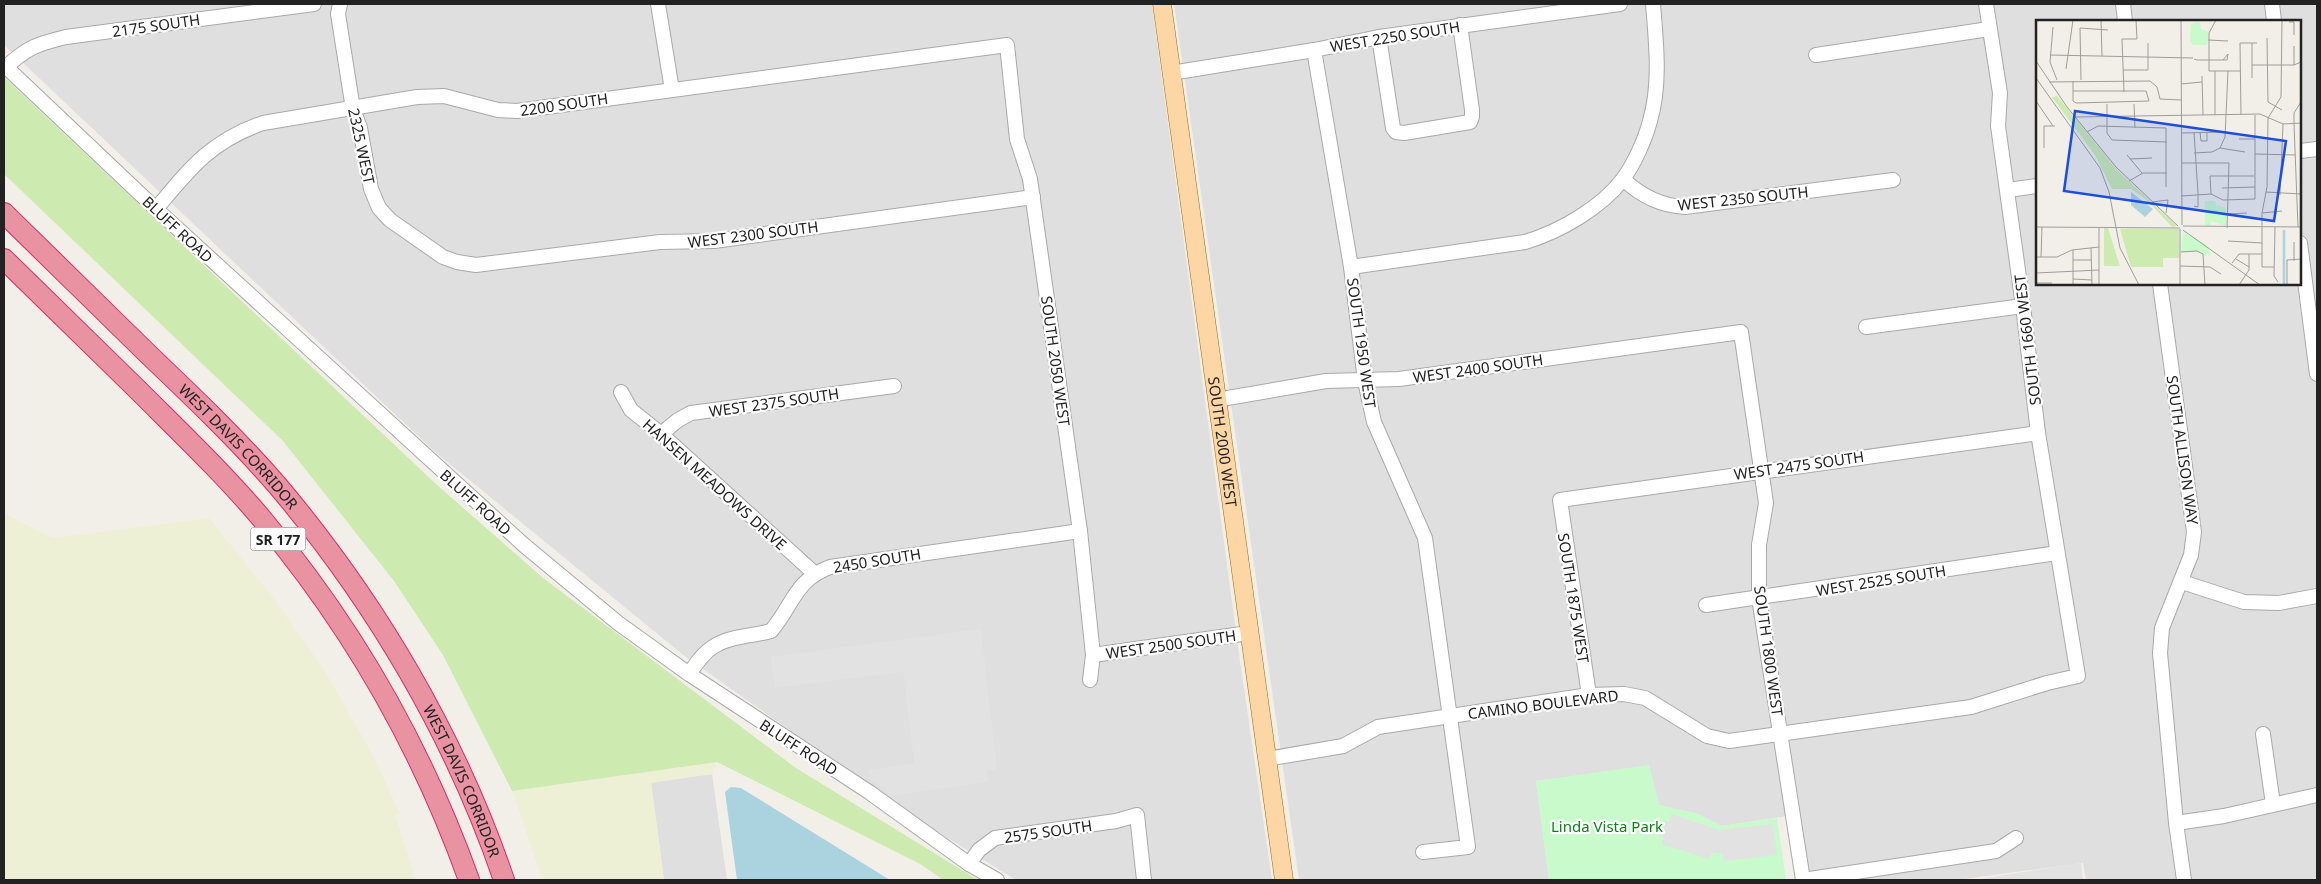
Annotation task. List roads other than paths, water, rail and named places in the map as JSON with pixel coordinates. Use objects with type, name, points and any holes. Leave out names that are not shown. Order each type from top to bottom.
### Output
[{"type":"highway","name":"WEST DAVIS CORRIDOR","points":[[4,213],[224,429],[277,486],[325,546],[380,626],[434,719],[480,818],[504,880]]},
{"type":"highway","name":"WEST DAVIS CORRIDOR","points":[[4,259],[212,464],[261,518],[306,574],[347,634],[388,702],[438,802],[469,880]]},
{"type":"main road","name":"SOUTH 2000 WEST","points":[[1162,4],[1284,880]]},
{"type":"street","name":"2175 SOUTH","points":[[5,66],[23,51],[41,43],[66,37],[314,4]]},
{"type":"street","name":"2325 WEST","points":[[340,4],[338,14],[353,109],[360,128],[371,189],[379,208],[390,220],[444,257]]},
{"type":"street","points":[[658,4],[672,90]]},
{"type":"street","name":"WEST 2250 SOUTH","points":[[1171,73],[1314,50],[1378,37],[1620,4]]},
{"type":"street","points":[[1351,268],[1525,242],[1541,237],[1581,216],[1623,179],[1650,121],[1658,54],[1653,4]]},
{"type":"street","name":"SOUTH 1660 WEST","points":[[1986,4],[2000,93],[1998,126],[2008,190],[2038,433],[2078,676]]},
{"type":"street","points":[[2123,4],[2125,20]]},
{"type":"street","points":[[2272,4],[2274,20]]},
{"type":"street","points":[[1378,37],[1393,128],[1396,132],[1404,133],[1470,122],[1472,110],[1460,25]]},
{"type":"street","points":[[1816,55],[1989,29]]},
{"type":"street","name":"2200 SOUTH","points":[[156,209],[193,164],[218,144],[240,130],[263,123],[417,97],[444,96],[498,110],[517,111],[1007,45]]},
{"type":"street","name":"SOUTH 2050 WEST","points":[[1007,45],[1017,139],[1030,179],[1033,197],[1080,531],[1093,655],[1090,680]]},
{"type":"street","name":"SOUTH 1950 WEST","points":[[1314,50],[1351,268],[1365,381],[1374,422],[1426,538],[1468,847],[1423,852]]},
{"type":"street","name":"BLUFF ROAD","points":[[5,66],[156,209],[525,546],[618,623],[689,674],[869,792],[970,864],[997,880]]},
{"type":"street","points":[[2301,151],[2317,149]]},
{"type":"street","name":"WEST 2350 SOUTH","points":[[1623,179],[1652,200],[1669,206],[1685,207],[1893,180]]},
{"type":"street","points":[[2008,190],[2036,186]]},
{"type":"street","name":"WEST 2300 SOUTH","points":[[444,257],[457,262],[476,264],[660,242],[714,241],[1033,197]]},
{"type":"street","points":[[2301,251],[2317,374]]},
{"type":"street","name":"SOUTH ALLISON WAY","points":[[2160,285],[2194,532],[2191,555],[2182,582],[2168,609],[2162,628],[2160,653],[2176,823],[2184,880]]},
{"type":"street","points":[[1866,327],[2023,306]]},
{"type":"street","name":"WEST 2400 SOUTH","points":[[1216,400],[1326,382],[1399,379],[1741,332]]},
{"type":"street","name":"SOUTH 1800 WEST","points":[[1741,332],[1766,504],[1759,545],[1759,598],[1803,880]]},
{"type":"street","name":"WEST 2375 SOUTH","points":[[661,434],[678,420],[691,413],[894,386]]},
{"type":"street","name":"HANSEN MEADOWS DRIVE","points":[[621,392],[631,410],[661,434],[814,573]]},
{"type":"street","name":"WEST 2475 SOUTH","points":[[1560,500],[1762,470],[2038,433]]},
{"type":"street","name":"SOUTH 1875 WEST","points":[[1560,500],[1589,695]]},
{"type":"street","name":"2450 SOUTH","points":[[689,674],[702,657],[714,646],[734,639],[771,631],[797,592],[814,573],[830,567],[1080,531]]},
{"type":"street","name":"WEST 2525 SOUTH","points":[[1706,605],[2057,553]]},
{"type":"street","points":[[2182,582],[2244,602],[2279,602],[2317,596]]},
{"type":"street","name":"WEST 2500 SOUTH","points":[[1093,655],[1249,633]]},
{"type":"street","name":"CAMINO BOULEVARD","points":[[1267,759],[1343,746],[1378,727],[1589,695],[1624,694],[1645,698],[1707,736],[1728,741],[1972,707],[2047,682],[2078,676]]},
{"type":"street","points":[[2263,734],[2273,804]]},
{"type":"street","points":[[2176,823],[2224,816],[2317,795]]},
{"type":"street","name":"2575 SOUTH","points":[[970,864],[978,850],[995,838],[1116,821],[1138,815],[1144,880]]},
{"type":"street","points":[[1803,880],[1996,852],[2016,838]]},
{"type":"water","points":[[731,787],[741,788],[890,880],[737,880],[725,792]]},
{"type":"park label","name":"Linda Vista Park","points":[[1607,826]]}]
